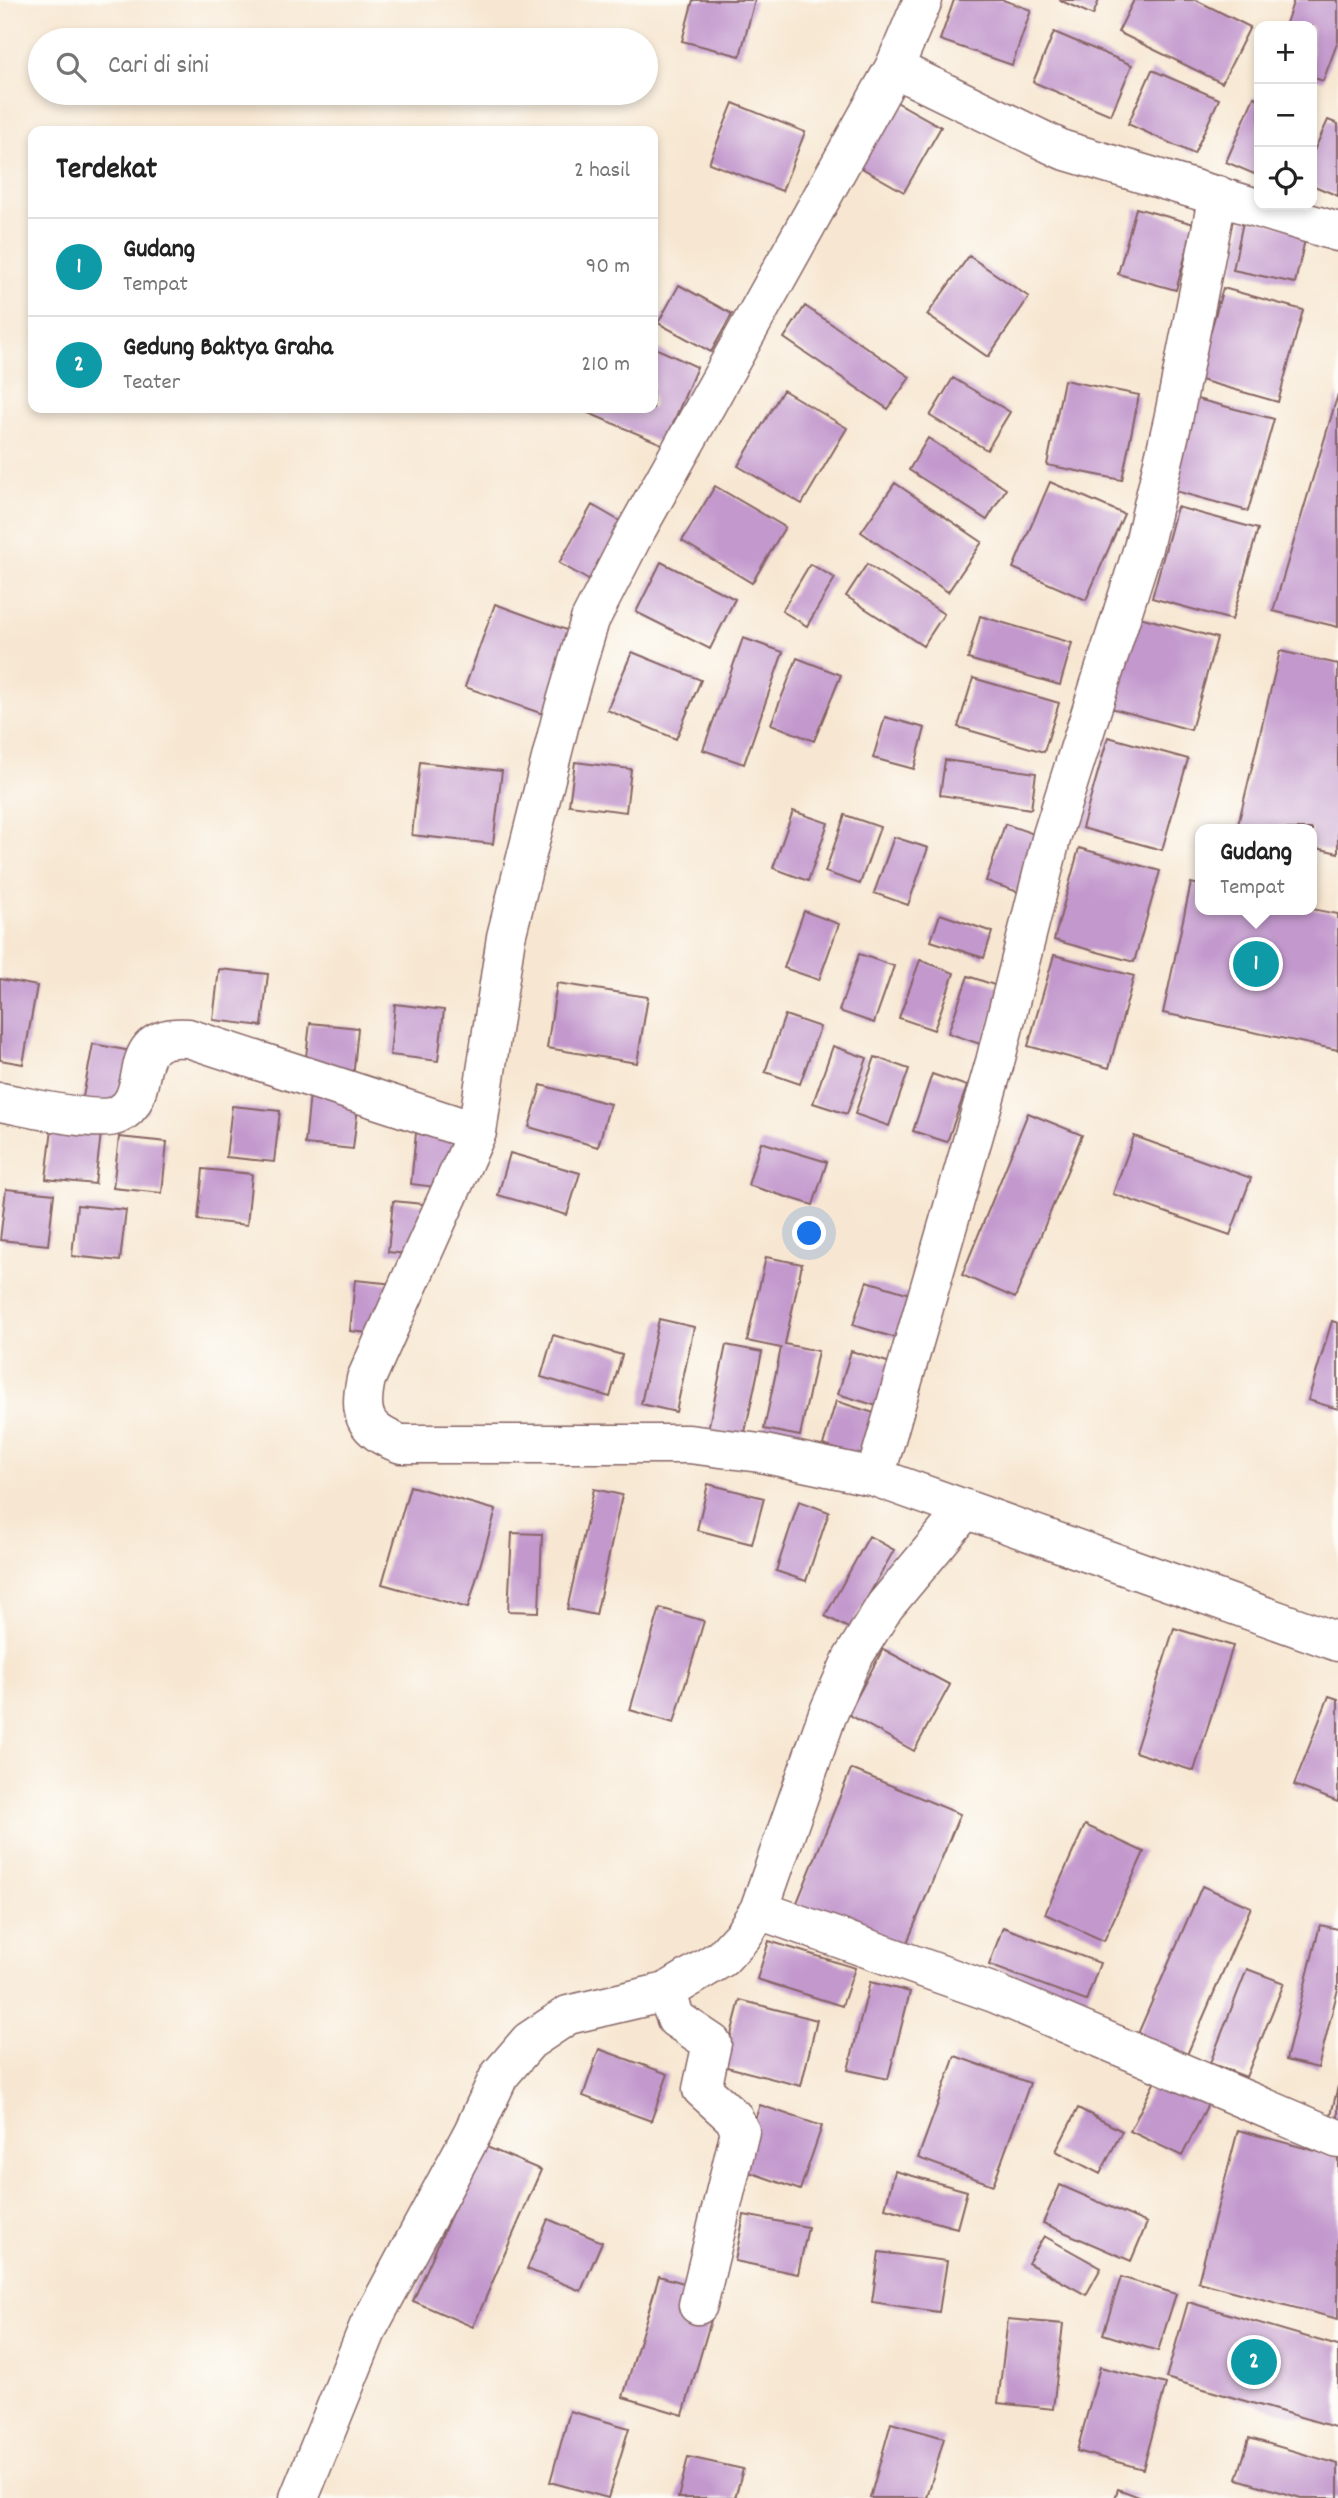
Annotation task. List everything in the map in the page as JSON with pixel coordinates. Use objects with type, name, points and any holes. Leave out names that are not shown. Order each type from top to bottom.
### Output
[{"type":"street","points":[[923,0],[894,68],[632,538],[590,620],[562,715],[506,937],[477,1132],[366,1379],[361,1400],[366,1420],[378,1436],[401,1444],[689,1444],[760,1453],[875,1476],[1338,1642]]},
{"type":"street","points":[[894,68],[1063,150],[1338,232]]},
{"type":"street","points":[[875,1476],[995,1062],[1052,835],[1143,548],[1173,420],[1218,195]]},
{"type":"street","points":[[0,1102],[97,1118],[118,1115],[134,1098],[145,1056],[154,1044],[167,1036],[188,1038],[477,1132]]},
{"type":"street","points":[[299,2498],[368,2329],[473,2132],[499,2076],[529,2041],[568,2015],[666,1992],[722,1958],[743,1935],[759,1910],[827,1716],[852,1660],[885,1606],[966,1509]]},
{"type":"street","points":[[759,1910],[1017,2002],[1338,2138]]},
{"type":"street","points":[[666,1992],[676,2019],[712,2043],[702,2089],[734,2118],[740,2131],[698,2305]]},
{"type":"building","points":[[693,0],[755,0],[740,56],[682,41]]},
{"type":"building","points":[[954,0],[1003,0],[1031,10],[1012,65],[940,40]]},
{"type":"building","points":[[1059,0],[1099,0],[1093,15]]},
{"type":"building","points":[[1134,0],[1196,0],[1250,27],[1222,83],[1118,32]]},
{"type":"building","points":[[1294,0],[1338,0],[1338,41],[1323,81],[1317,79],[1317,21],[1287,21]]},
{"type":"building","points":[[1054,32],[1132,65],[1111,115],[1033,82]]},
{"type":"building","points":[[1152,70],[1219,99],[1194,154],[1128,124]]},
{"type":"building","points":[[1254,97],[1254,174],[1226,162]]},
{"type":"building","points":[[891,99],[941,127],[904,192],[855,164]]},
{"type":"building","points":[[733,103],[805,132],[782,191],[709,163]]},
{"type":"building","points":[[1328,120],[1338,124],[1338,196],[1317,187],[1317,144]]},
{"type":"building","points":[[1136,208],[1194,224],[1176,290],[1118,274]]},
{"type":"building","points":[[1244,217],[1307,231],[1295,283],[1233,270]]},
{"type":"building","points":[[969,256],[1029,297],[988,357],[927,315]]},
{"type":"building","points":[[679,285],[732,314],[711,352],[658,323]]},
{"type":"building","points":[[1223,288],[1303,310],[1278,402],[1197,379]]},
{"type":"building","points":[[805,306],[910,377],[888,409],[784,338]]},
{"type":"building","points":[[658,349],[697,367],[664,445],[588,413],[658,413]]},
{"type":"building","points":[[953,378],[1010,412],[987,450],[930,416]]},
{"type":"building","points":[[1064,380],[1139,395],[1122,480],[1047,465]]},
{"type":"building","points":[[783,390],[847,428],[802,504],[738,466]]},
{"type":"building","points":[[1338,394],[1338,627],[1273,611]]},
{"type":"building","points":[[1193,398],[1274,419],[1248,511],[1168,489]]},
{"type":"building","points":[[928,438],[1006,489],[987,520],[909,470]]},
{"type":"building","points":[[1050,482],[1124,514],[1086,600],[1013,568]]},
{"type":"building","points":[[895,483],[982,542],[948,592],[861,532]]},
{"type":"building","points":[[715,486],[785,527],[752,583],[682,541]]},
{"type":"building","points":[[592,505],[625,524],[592,582],[559,563]]},
{"type":"building","points":[[1177,507],[1258,529],[1232,620],[1152,598]]},
{"type":"building","points":[[661,562],[735,599],[710,649],[636,612]]},
{"type":"building","points":[[810,564],[835,578],[807,626],[782,611]]},
{"type":"building","points":[[867,564],[944,614],[923,646],[846,596]]},
{"type":"building","points":[[495,604],[575,633],[546,715],[465,687]]},
{"type":"building","points":[[980,616],[1072,643],[1060,685],[968,659]]},
{"type":"building","points":[[1136,616],[1217,638],[1191,730],[1111,708]]},
{"type":"building","points":[[743,638],[783,652],[744,764],[703,750]]},
{"type":"building","points":[[1280,651],[1338,664],[1338,853],[1317,848],[1317,824],[1238,824]]},
{"type":"building","points":[[632,652],[701,680],[676,739],[607,710]]},
{"type":"building","points":[[797,658],[841,675],[814,741],[771,724]]},
{"type":"building","points":[[973,678],[1059,703],[1044,752],[958,727]]},
{"type":"building","points":[[885,717],[925,728],[914,769],[873,758]]},
{"type":"building","points":[[1108,737],[1188,759],[1162,850],[1082,828]]},
{"type":"building","points":[[945,760],[1036,773],[1031,809],[940,795]]},
{"type":"building","points":[[420,762],[502,771],[493,844],[412,835]]},
{"type":"building","points":[[575,762],[631,769],[626,812],[569,805]]},
{"type":"building","points":[[793,811],[828,823],[808,881],[773,868]]},
{"type":"building","points":[[845,815],[880,827],[860,884],[825,872]]},
{"type":"building","points":[[1005,824],[1040,836],[1021,893],[986,881]]},
{"type":"building","points":[[894,837],[928,848],[908,905],[874,893]]},
{"type":"building","points":[[1079,848],[1160,871],[1134,962],[1054,940]]},
{"type":"building","points":[[1191,883],[1195,884],[1195,915],[1317,915],[1317,910],[1338,914],[1338,1050],[1163,1013]]},
{"type":"building","points":[[804,911],[839,924],[819,980],[784,968]]},
{"type":"building","points":[[940,914],[992,932],[984,958],[931,941]]},
{"type":"building","points":[[859,954],[894,966],[874,1023],[839,1011]]},
{"type":"building","points":[[1054,955],[1134,976],[1109,1068],[1028,1046]]},
{"type":"building","points":[[920,960],[954,973],[934,1030],[899,1018]]},
{"type":"building","points":[[219,969],[268,974],[262,1026],[213,1020]]},
{"type":"building","points":[[968,976],[1003,988],[983,1045],[948,1033]]},
{"type":"building","points":[[0,979],[37,986],[23,1064],[0,1060]]},
{"type":"building","points":[[557,983],[648,997],[637,1063],[547,1048]]},
{"type":"building","points":[[395,1004],[444,1010],[438,1061],[390,1055]]},
{"type":"building","points":[[785,1015],[820,1027],[800,1084],[765,1072]]},
{"type":"building","points":[[310,1023],[358,1028],[353,1079],[304,1074]]},
{"type":"building","points":[[93,1044],[158,1056],[147,1113],[82,1102]]},
{"type":"building","points":[[833,1046],[867,1058],[847,1114],[813,1103]]},
{"type":"building","points":[[875,1057],[909,1069],[889,1126],[855,1114]]},
{"type":"building","points":[[932,1074],[967,1086],[947,1142],[913,1131]]},
{"type":"building","points":[[541,1085],[610,1104],[598,1147],[529,1127]]},
{"type":"building","points":[[310,1093],[359,1098],[353,1149],[305,1144]]},
{"type":"building","points":[[232,1106],[280,1111],[274,1162],[226,1157]]},
{"type":"building","points":[[1028,1113],[1082,1135],[1015,1298],[962,1275]]},
{"type":"building","points":[[52,1128],[101,1133],[95,1184],[46,1179]]},
{"type":"building","points":[[416,1133],[465,1139],[459,1190],[411,1184]]},
{"type":"building","points":[[1134,1136],[1251,1178],[1230,1235],[1113,1194]]},
{"type":"building","points":[[119,1137],[167,1142],[162,1193],[113,1188]]},
{"type":"building","points":[[761,1142],[827,1162],[813,1205],[748,1185]]},
{"type":"building","points":[[510,1153],[580,1173],[567,1215],[498,1195]]},
{"type":"building","points":[[203,1169],[252,1174],[247,1225],[198,1220]]},
{"type":"building","points":[[6,1189],[54,1194],[48,1245],[0,1240]]},
{"type":"building","points":[[393,1201],[442,1206],[436,1257],[388,1252]]},
{"type":"building","points":[[77,1205],[126,1210],[120,1261],[72,1256]]},
{"type":"building","points":[[766,1257],[802,1264],[785,1344],[818,1351],[800,1436],[764,1429],[781,1348],[747,1341]]},
{"type":"building","points":[[355,1280],[404,1285],[398,1336],[350,1331]]},
{"type":"building","points":[[867,1281],[933,1301],[919,1345],[853,1325]]},
{"type":"building","points":[[659,1319],[694,1327],[676,1412],[641,1404]]},
{"type":"building","points":[[1332,1321],[1338,1323],[1338,1409],[1308,1400]]},
{"type":"building","points":[[553,1335],[622,1355],[610,1397],[541,1377]]},
{"type":"building","points":[[726,1345],[762,1352],[744,1437],[708,1430]]},
{"type":"building","points":[[851,1351],[917,1371],[903,1414],[838,1394]]},
{"type":"building","points":[[836,1401],[902,1422],[888,1465],[823,1445]]},
{"type":"building","points":[[708,1484],[764,1498],[752,1544],[697,1530]]},
{"type":"building","points":[[410,1486],[496,1510],[468,1608],[382,1584]]},
{"type":"building","points":[[594,1489],[622,1495],[596,1615],[567,1609]]},
{"type":"building","points":[[799,1501],[829,1512],[806,1581],[776,1571]]},
{"type":"building","points":[[512,1533],[542,1534],[539,1612],[508,1611]]},
{"type":"building","points":[[869,1536],[894,1550],[850,1629],[825,1616]]},
{"type":"building","points":[[660,1608],[704,1621],[674,1723],[630,1710]]},
{"type":"building","points":[[1174,1628],[1233,1646],[1194,1771],[1135,1752]]},
{"type":"building","points":[[883,1649],[950,1685],[914,1751],[848,1714]]},
{"type":"building","points":[[1329,1696],[1338,1699],[1338,1802],[1294,1785]]},
{"type":"building","points":[[851,1769],[960,1814],[900,1960],[792,1915]]},
{"type":"building","points":[[1085,1825],[1144,1852],[1104,1941],[1045,1914]]},
{"type":"building","points":[[1202,1886],[1251,1907],[1183,2064],[1134,2043]]},
{"type":"building","points":[[1320,1925],[1338,1929],[1338,1989],[1318,2068],[1286,2060]]},
{"type":"building","points":[[1003,1927],[1100,1963],[1086,2001],[989,1965]]},
{"type":"building","points":[[769,1941],[855,1968],[842,2006],[757,1979]]},
{"type":"building","points":[[1247,1969],[1284,1983],[1246,2077],[1210,2063]]},
{"type":"building","points":[[870,1982],[910,1992],[888,2079],[848,2070]]},
{"type":"building","points":[[740,2000],[817,2020],[801,2086],[723,2066]]},
{"type":"building","points":[[599,2049],[668,2074],[651,2121],[583,2096]]},
{"type":"building","points":[[955,2056],[1030,2083],[993,2185],[918,2158]]},
{"type":"building","points":[[1156,2079],[1208,2104],[1182,2156],[1130,2131]]},
{"type":"building","points":[[1338,2086],[1338,2129],[1328,2127]]},
{"type":"building","points":[[760,2105],[822,2126],[800,2190],[738,2168]]},
{"type":"building","points":[[1078,2108],[1122,2131],[1100,2174],[1056,2151]]},
{"type":"building","points":[[1238,2130],[1338,2157],[1338,2319],[1198,2282]]},
{"type":"building","points":[[482,2145],[541,2170],[473,2327],[413,2301]]},
{"type":"building","points":[[895,2171],[967,2191],[957,2228],[885,2208]]},
{"type":"building","points":[[1060,2185],[1147,2223],[1131,2261],[1043,2223]]},
{"type":"building","points":[[744,2215],[808,2227],[798,2274],[735,2261]]},
{"type":"building","points":[[548,2219],[602,2242],[581,2291],[527,2269]]},
{"type":"building","points":[[1044,2236],[1101,2268],[1086,2295],[1028,2263]]},
{"type":"building","points":[[879,2252],[947,2261],[939,2312],[872,2302]]},
{"type":"building","points":[[659,2276],[719,2293],[683,2415],[623,2397]]},
{"type":"building","points":[[1121,2277],[1176,2294],[1158,2351],[1103,2334]]},
{"type":"building","points":[[1188,2302],[1338,2346],[1338,2428],[1166,2378]]},
{"type":"building","points":[[1008,2319],[1063,2324],[1053,2409],[998,2403]]},
{"type":"building","points":[[1100,2367],[1166,2384],[1143,2469],[1077,2451]]},
{"type":"building","points":[[570,2411],[629,2428],[608,2498],[550,2482]]},
{"type":"building","points":[[891,2423],[944,2438],[927,2498],[870,2498]]},
{"type":"building","points":[[1249,2438],[1338,2464],[1338,2498],[1301,2498],[1237,2479]]},
{"type":"building","points":[[688,2457],[743,2469],[735,2498],[678,2498]]},
{"type":"building","points":[[1118,2489],[1142,2498],[1115,2498]]},
{"type":"place","name":"Gudang","points":[[1256,964]]},
{"type":"place","name":"Gedung Baktya Graha","points":[[1254,2362]]}]
